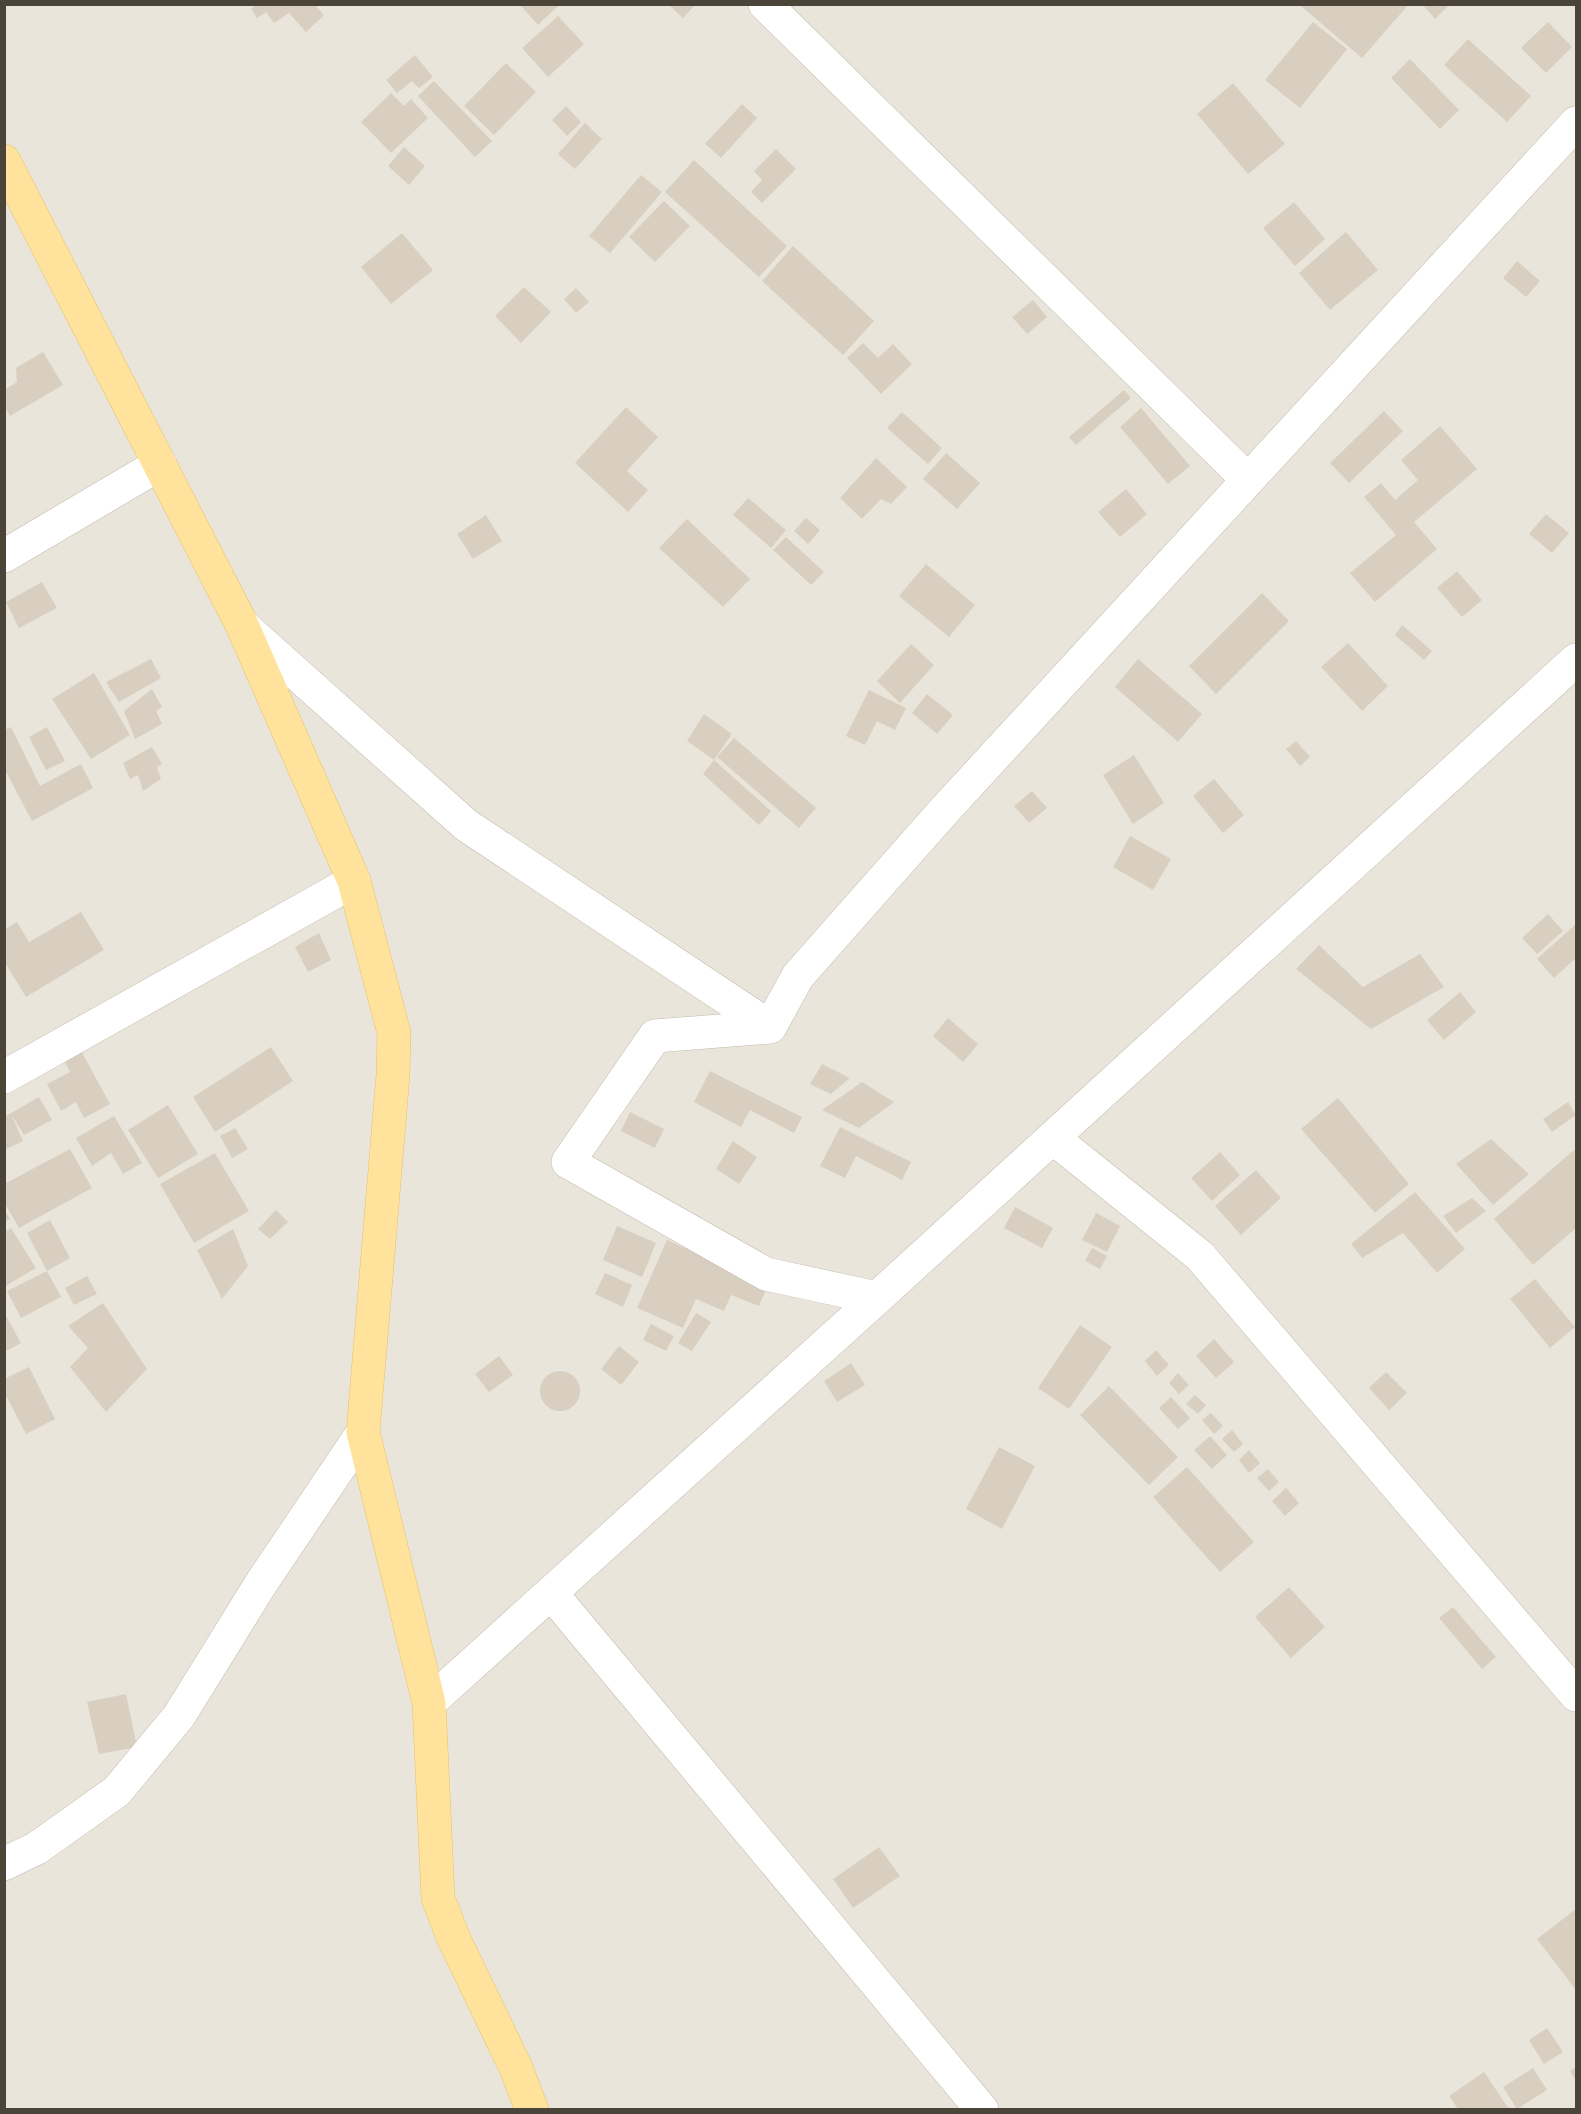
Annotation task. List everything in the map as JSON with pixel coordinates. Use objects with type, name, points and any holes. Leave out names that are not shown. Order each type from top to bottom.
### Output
[{"type":"main road","points":[[4,161],[242,625],[354,881],[394,1033],[393,1075],[363,1432],[429,1703],[438,1898],[453,1937],[516,2068],[532,2109]]},
{"type":"street","points":[[765,4],[1248,480]]},
{"type":"street","points":[[770,1027],[798,976],[943,812],[1576,123]]},
{"type":"street","points":[[4,556],[160,464]]},
{"type":"street","points":[[242,625],[466,825],[770,1027]]},
{"type":"street","points":[[429,1703],[1576,660]]},
{"type":"street","points":[[4,1077],[354,881]]},
{"type":"street","points":[[770,1027],[656,1036],[568,1162],[766,1274],[877,1298]]},
{"type":"street","points":[[1053,1138],[1200,1256],[1576,1695]]},
{"type":"street","points":[[4,1864],[37,1848],[117,1791],[179,1716],[262,1582],[363,1432]]},
{"type":"street","points":[[551,1593],[982,2109]]},
{"type":"shaded area","points":[[5,5],[1576,5],[1576,2109],[5,2109]]},
{"type":"building","points":[[257,4],[314,4],[324,15],[306,32],[289,13],[274,23],[266,12],[257,18],[251,9]]},
{"type":"building","points":[[519,4],[560,4],[538,25]]},
{"type":"building","points":[[668,4],[696,4],[683,18]]},
{"type":"building","points":[[1304,4],[1409,4],[1362,58],[1302,7]]},
{"type":"building","points":[[1422,4],[1450,4],[1435,19]]},
{"type":"building","points":[[558,16],[584,44],[548,77],[522,48]]},
{"type":"building","points":[[1313,22],[1347,49],[1300,108],[1265,80]]},
{"type":"building","points":[[1548,22],[1572,47],[1546,73],[1521,48]]},
{"type":"building","points":[[1468,39],[1531,96],[1507,122],[1444,65]]},
{"type":"building","points":[[415,55],[433,77],[419,88],[412,81],[397,93],[386,80]]},
{"type":"building","points":[[1410,59],[1459,110],[1440,129],[1391,78]]},
{"type":"building","points":[[506,63],[536,92],[494,135],[464,106]]},
{"type":"building","points":[[434,81],[492,141],[475,157],[418,96]]},
{"type":"building","points":[[1233,83],[1285,144],[1248,174],[1197,114]]},
{"type":"building","points":[[391,93],[404,106],[411,99],[428,118],[391,153],[361,122]]},
{"type":"building","points":[[742,104],[757,118],[721,158],[705,144]]},
{"type":"building","points":[[566,106],[581,122],[567,136],[552,120]]},
{"type":"building","points":[[585,123],[602,139],[575,169],[558,154]]},
{"type":"building","points":[[404,147],[425,166],[409,185],[388,166]]},
{"type":"building","points":[[776,149],[796,169],[762,203],[751,192],[762,180],[754,171]]},
{"type":"building","points":[[694,160],[787,246],[759,277],[665,192]]},
{"type":"building","points":[[641,175],[662,192],[610,253],[589,236]]},
{"type":"building","points":[[664,201],[690,226],[655,262],[629,237]]},
{"type":"building","points":[[1294,202],[1325,239],[1295,266],[1263,228]]},
{"type":"building","points":[[1346,232],[1378,270],[1330,310],[1299,273]]},
{"type":"building","points":[[402,233],[433,270],[391,304],[361,267]]},
{"type":"building","points":[[793,246],[874,321],[843,355],[762,281]]},
{"type":"building","points":[[1517,261],[1540,281],[1526,297],[1503,278]]},
{"type":"building","points":[[524,287],[551,312],[521,343],[495,316]]},
{"type":"building","points":[[576,288],[589,302],[576,313],[564,299]]},
{"type":"building","points":[[1033,300],[1047,317],[1027,334],[1012,317]]},
{"type":"building","points":[[863,343],[878,358],[893,344],[912,364],[881,394],[847,358]]},
{"type":"building","points":[[43,352],[63,385],[10,416],[4,406],[4,390],[17,382],[16,368]]},
{"type":"building","points":[[1124,390],[1131,398],[1076,445],[1069,437]]},
{"type":"building","points":[[626,407],[658,437],[627,471],[648,490],[628,512],[575,463]]},
{"type":"building","points":[[1141,408],[1190,466],[1168,484],[1120,427]]},
{"type":"building","points":[[1384,411],[1403,431],[1349,483],[1330,463]]},
{"type":"building","points":[[902,412],[942,448],[928,464],[887,428]]},
{"type":"building","points":[[1440,426],[1477,469],[1414,522],[1437,549],[1375,602],[1350,573],[1396,535],[1364,497],[1381,483],[1395,500],[1418,480],[1401,460]]},
{"type":"building","points":[[946,453],[980,483],[957,509],[923,479]]},
{"type":"building","points":[[876,458],[907,487],[891,504],[881,499],[862,519],[840,498]]},
{"type":"building","points":[[1126,489],[1147,514],[1120,537],[1098,512]]},
{"type":"building","points":[[748,498],[786,530],[771,548],[733,515]]},
{"type":"building","points":[[1546,514],[1569,533],[1552,553],[1529,534]]},
{"type":"building","points":[[486,515],[502,541],[473,559],[457,534]]},
{"type":"building","points":[[806,518],[820,530],[808,544],[794,531]]},
{"type":"building","points":[[687,519],[750,579],[723,607],[659,548]]},
{"type":"building","points":[[786,537],[824,572],[811,585],[773,550]]},
{"type":"building","points":[[926,564],[975,605],[949,637],[899,596]]},
{"type":"building","points":[[1457,571],[1482,600],[1462,617],[1437,588]]},
{"type":"building","points":[[42,582],[57,608],[19,628],[6,602]]},
{"type":"building","points":[[1262,593],[1289,621],[1216,694],[1189,666]]},
{"type":"building","points":[[1402,625],[1432,651],[1424,660],[1395,635]]},
{"type":"building","points":[[1348,643],[1388,686],[1362,711],[1321,667]]},
{"type":"building","points":[[911,644],[934,665],[900,703],[877,681]]},
{"type":"building","points":[[151,659],[161,678],[119,702],[106,682]]},
{"type":"building","points":[[1138,659],[1202,714],[1178,742],[1115,687]]},
{"type":"building","points":[[94,673],[130,735],[91,759],[52,699]]},
{"type":"building","points":[[152,689],[162,707],[156,711],[162,724],[135,739],[124,711]]},
{"type":"building","points":[[869,690],[906,708],[895,730],[877,721],[865,745],[846,736]]},
{"type":"building","points":[[927,694],[953,715],[937,734],[912,713]]},
{"type":"building","points":[[704,714],[732,734],[714,760],[687,741]]},
{"type":"building","points":[[11,727],[40,786],[81,764],[93,788],[32,821],[4,768],[4,730]]},
{"type":"building","points":[[47,727],[65,761],[46,770],[29,737]]},
{"type":"building","points":[[734,738],[816,808],[799,828],[717,757]]},
{"type":"building","points":[[1296,741],[1310,757],[1300,766],[1286,749]]},
{"type":"building","points":[[152,747],[162,764],[157,767],[161,779],[143,791],[138,775],[130,779],[123,763]]},
{"type":"building","points":[[1134,755],[1164,803],[1133,824],[1103,775]]},
{"type":"building","points":[[714,760],[771,811],[759,825],[703,774]]},
{"type":"building","points":[[1214,779],[1244,815],[1223,833],[1193,796]]},
{"type":"building","points":[[1032,791],[1047,808],[1029,823],[1014,806]]},
{"type":"building","points":[[1130,836],[1171,859],[1153,890],[1113,867]]},
{"type":"building","points":[[81,912],[104,950],[26,997],[4,961],[4,930],[17,922],[29,942]]},
{"type":"building","points":[[1548,914],[1563,931],[1537,954],[1522,938]]},
{"type":"building","points":[[1576,924],[1576,958],[1554,978],[1537,959]]},
{"type":"building","points":[[319,933],[331,960],[308,972],[295,947]]},
{"type":"building","points":[[1319,945],[1363,987],[1420,954],[1444,987],[1371,1029],[1296,969]]},
{"type":"building","points":[[1460,992],[1476,1012],[1444,1040],[1427,1020]]},
{"type":"building","points":[[948,1018],[978,1044],[963,1062],[933,1036]]},
{"type":"building","points":[[78,1045],[110,1104],[84,1118],[76,1102],[61,1111],[47,1084],[70,1072],[61,1054]]},
{"type":"building","points":[[271,1047],[293,1081],[215,1132],[193,1097]]},
{"type":"building","points":[[822,1064],[850,1078],[831,1094],[810,1084]]},
{"type":"building","points":[[710,1071],[802,1117],[794,1133],[750,1110],[741,1127],[694,1102]]},
{"type":"building","points":[[862,1082],[894,1102],[859,1128],[822,1110]]},
{"type":"building","points":[[39,1097],[52,1120],[24,1135],[11,1114],[23,1141],[6,1149],[4,1117]]},
{"type":"building","points":[[1338,1098],[1409,1184],[1375,1213],[1301,1129]]},
{"type":"building","points":[[1568,1102],[1576,1115],[1552,1132],[1543,1119]]},
{"type":"building","points":[[168,1105],[198,1154],[158,1178],[128,1130]]},
{"type":"building","points":[[630,1112],[664,1129],[655,1148],[621,1131]]},
{"type":"building","points":[[114,1116],[142,1163],[123,1174],[111,1153],[92,1166],[76,1138]]},
{"type":"building","points":[[840,1127],[911,1162],[902,1180],[856,1156],[845,1178],[820,1166]]},
{"type":"building","points":[[235,1128],[248,1149],[232,1158],[220,1136]]},
{"type":"building","points":[[1491,1139],[1529,1174],[1493,1205],[1456,1164]]},
{"type":"building","points":[[733,1141],[757,1157],[739,1184],[716,1169]]},
{"type":"building","points":[[70,1149],[92,1188],[19,1228],[4,1202],[4,1184]]},
{"type":"building","points":[[1574,1150],[1576,1154],[1576,1228],[1533,1265],[1494,1219]]},
{"type":"building","points":[[1220,1152],[1240,1175],[1212,1201],[1191,1178]]},
{"type":"building","points":[[215,1153],[249,1211],[194,1243],[160,1184]]},
{"type":"building","points":[[1256,1170],[1281,1198],[1241,1235],[1215,1206]]},
{"type":"building","points":[[1415,1192],[1465,1249],[1437,1273],[1403,1233],[1362,1258],[1351,1244]]},
{"type":"building","points":[[1472,1198],[1486,1211],[1456,1233],[1443,1216]]},
{"type":"building","points":[[1015,1207],[1053,1228],[1042,1248],[1004,1228]]},
{"type":"building","points":[[4,1209],[10,1219],[4,1222]]},
{"type":"building","points":[[276,1210],[288,1222],[270,1239],[258,1229]]},
{"type":"building","points":[[1096,1213],[1120,1226],[1107,1252],[1082,1240]]},
{"type":"building","points":[[50,1220],[70,1258],[47,1271],[27,1233]]},
{"type":"building","points":[[617,1226],[656,1243],[642,1277],[603,1260]]},
{"type":"building","points":[[11,1228],[36,1268],[4,1287],[4,1232]]},
{"type":"building","points":[[233,1229],[248,1266],[222,1299],[197,1250]]},
{"type":"building","points":[[667,1240],[768,1285],[759,1306],[731,1295],[724,1311],[696,1299],[683,1328],[637,1308]]},
{"type":"building","points":[[1092,1248],[1107,1256],[1100,1269],[1085,1261]]},
{"type":"building","points":[[47,1271],[61,1297],[21,1318],[7,1291]]},
{"type":"building","points":[[605,1273],[632,1285],[623,1307],[595,1294]]},
{"type":"building","points":[[87,1276],[97,1294],[74,1305],[65,1288]]},
{"type":"building","points":[[1535,1279],[1575,1327],[1550,1348],[1510,1299]]},
{"type":"building","points":[[103,1303],[147,1369],[106,1412],[70,1367],[88,1348],[68,1326]]},
{"type":"building","points":[[4,1312],[21,1343],[4,1352]]},
{"type":"building","points":[[696,1313],[711,1322],[692,1351],[678,1343]]},
{"type":"building","points":[[651,1324],[674,1336],[666,1351],[643,1340]]},
{"type":"building","points":[[1080,1325],[1112,1347],[1069,1409],[1038,1388]]},
{"type":"building","points":[[1214,1339],[1234,1362],[1216,1378],[1196,1356]]},
{"type":"building","points":[[619,1346],[639,1362],[621,1385],[601,1369]]},
{"type":"building","points":[[1156,1350],[1169,1365],[1157,1376],[1145,1361]]},
{"type":"building","points":[[499,1356],[513,1375],[489,1392],[475,1374]]},
{"type":"building","points":[[851,1363],[865,1385],[837,1402],[824,1381]]},
{"type":"building","points":[[29,1367],[55,1419],[26,1434],[4,1392],[4,1379]]},
{"type":"building","points":[[560,1371],[574,1377],[580,1391],[574,1405],[560,1411],[546,1405],[540,1391],[546,1377]]},
{"type":"building","points":[[1386,1372],[1407,1393],[1389,1410],[1369,1388]]},
{"type":"building","points":[[1178,1373],[1189,1385],[1179,1394],[1169,1383]]},
{"type":"building","points":[[1109,1386],[1178,1457],[1149,1485],[1080,1415]]},
{"type":"building","points":[[1195,1395],[1206,1405],[1198,1414],[1186,1404]]},
{"type":"building","points":[[1171,1397],[1190,1418],[1178,1429],[1159,1408]]},
{"type":"building","points":[[1211,1413],[1223,1426],[1214,1434],[1202,1420]]},
{"type":"building","points":[[1232,1430],[1243,1444],[1234,1452],[1222,1439]]},
{"type":"building","points":[[1210,1436],[1227,1455],[1212,1469],[1194,1450]]},
{"type":"building","points":[[999,1447],[1035,1466],[1002,1529],[966,1509]]},
{"type":"building","points":[[1249,1450],[1260,1463],[1249,1473],[1239,1460]]},
{"type":"building","points":[[1187,1467],[1254,1542],[1220,1572],[1153,1497]]},
{"type":"building","points":[[1268,1469],[1279,1482],[1269,1491],[1257,1478]]},
{"type":"building","points":[[1286,1488],[1299,1503],[1285,1516],[1272,1501]]},
{"type":"building","points":[[1289,1587],[1325,1627],[1291,1658],[1255,1617]]},
{"type":"building","points":[[1453,1607],[1496,1657],[1482,1669],[1439,1618]]},
{"type":"building","points":[[126,1694],[137,1747],[99,1754],[87,1702]]},
{"type":"building","points":[[879,1847],[900,1876],[853,1908],[833,1879]]},
{"type":"building","points":[[1576,1909],[1576,1990],[1537,1939]]},
{"type":"building","points":[[1547,2028],[1563,2052],[1544,2064],[1529,2040]]},
{"type":"building","points":[[1576,2067],[1576,2081],[1570,2071]]},
{"type":"building","points":[[1533,2068],[1547,2090],[1517,2109],[1503,2087]]},
{"type":"building","points":[[1484,2072],[1509,2109],[1458,2109],[1449,2096]]}]
